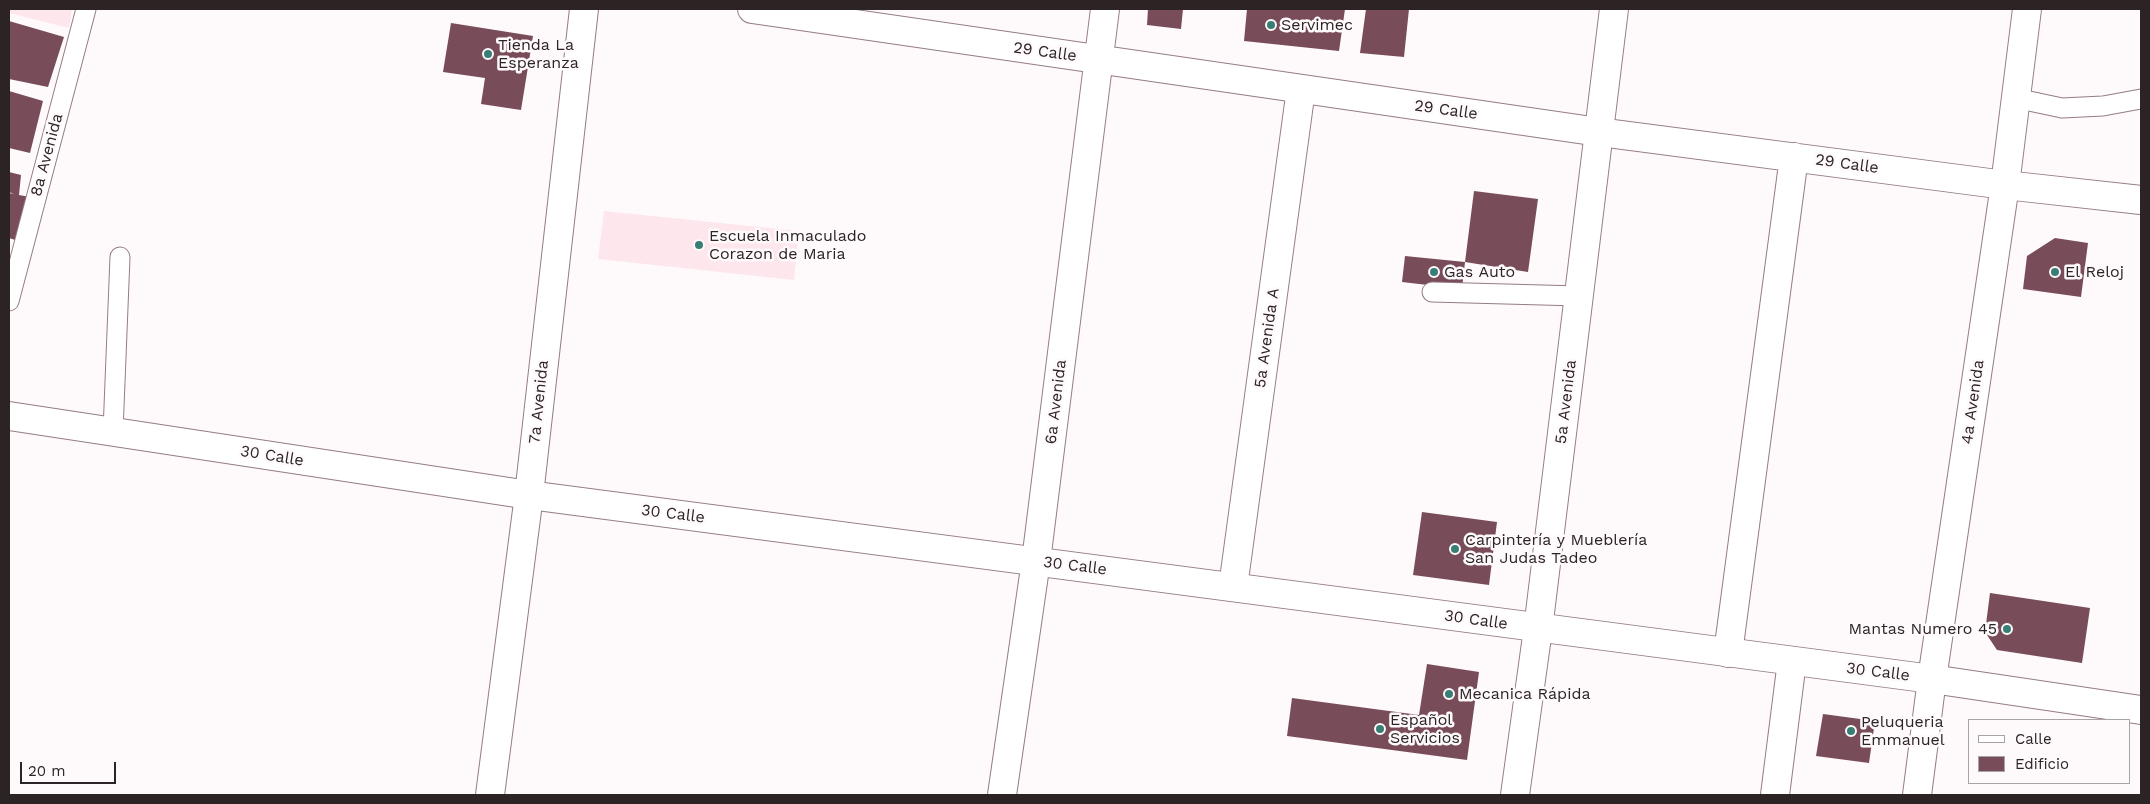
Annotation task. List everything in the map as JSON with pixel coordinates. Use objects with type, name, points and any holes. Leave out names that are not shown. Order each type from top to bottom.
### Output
[{"type":"street","name":"7a Avenida","points":[[490,795],[529,495],[584,9]]},
{"type":"street","name":"29 Calle","points":[[752,9],[1599,132],[2005,185],[2141,200]]},
{"type":"street","name":"6a Avenida","points":[[1002,795],[1036,561],[1105,9]]},
{"type":"street","name":"5a Avenida","points":[[1515,795],[1538,628],[1614,9]]},
{"type":"street","name":"4a Avenida","points":[[1917,795],[1932,679],[2005,185],[2027,9]]},
{"type":"street","name":"5a Avenida A","points":[[1233,587],[1301,89]]},
{"type":"street","points":[[1728,653],[1794,157]]},
{"type":"street","name":"30 Calle","points":[[9,416],[529,495],[1932,679],[2141,710]]},
{"type":"street","points":[[1774,795],[1792,661]]},
{"type":"lane","name":"8a Avenida","points":[[9,301],[86,9]]},
{"type":"lane","points":[[2015,98],[2062,108],[2103,106],[2141,99]]},
{"type":"lane","points":[[113,432],[120,257]]},
{"type":"lane","points":[[1432,292],[1579,296]]},
{"type":"shaded area","points":[[9,9],[72,9],[69,28],[9,13]]},
{"type":"shaded area","name":"Escuela Inmaculado Corazon de Maria","points":[[604,211],[799,231],[794,280],[598,259]]},
{"type":"building","points":[[1148,9],[1183,9],[1181,29],[1147,25]]},
{"type":"building","points":[[1247,9],[1345,9],[1339,51],[1244,41]]},
{"type":"building","points":[[1366,9],[1409,9],[1404,57],[1360,53]]},
{"type":"building","points":[[9,21],[64,37],[48,87],[9,79]]},
{"type":"building","name":"Tienda La Esperanza","points":[[451,23],[533,36],[521,110],[481,104],[485,78],[443,72]]},
{"type":"building","points":[[9,91],[43,101],[30,153],[9,148]]},
{"type":"building","points":[[9,172],[21,175],[19,195],[30,197],[18,241],[9,238],[9,193],[14,194],[9,192]]},
{"type":"building","points":[[1474,191],[1538,199],[1528,272],[1465,262]]},
{"type":"building","name":"El Reloj","points":[[2055,238],[2088,243],[2081,297],[2023,289],[2027,256]]},
{"type":"building","name":"Gas Auto","points":[[1405,256],[1465,262],[1462,289],[1402,282]]},
{"type":"building","name":"Carpintería y Mueblería San Judas Tadeo","points":[[1422,512],[1497,522],[1489,585],[1413,575]]},
{"type":"building","points":[[1990,593],[2090,608],[2082,663],[1997,650],[1985,632]]},
{"type":"building","name":"Español Servicios","points":[[1427,664],[1479,672],[1467,760],[1287,736],[1292,698],[1419,715]]},
{"type":"building","points":[[1823,714],[1875,721],[1869,763],[1816,756]]},
{"type":"place","name":"Servimec","points":[[1271,25]]},
{"type":"place","name":"Tienda La Esperanza","points":[[488,54]]},
{"type":"place","name":"Escuela Inmaculado Corazon de Maria","points":[[699,245]]},
{"type":"place","name":"Gas Auto","points":[[1434,272]]},
{"type":"place","name":"El Reloj","points":[[2055,272]]},
{"type":"place","name":"Carpintería y Mueblería San Judas Tadeo","points":[[1455,549]]},
{"type":"place","name":"Mantas Numero 45","points":[[2007,629]]},
{"type":"place","name":"Mecanica Rápida","points":[[1449,694]]},
{"type":"place","name":"Español Servicios","points":[[1380,729]]},
{"type":"place","name":"Peluqueria Emmanuel","points":[[1851,731]]}]
